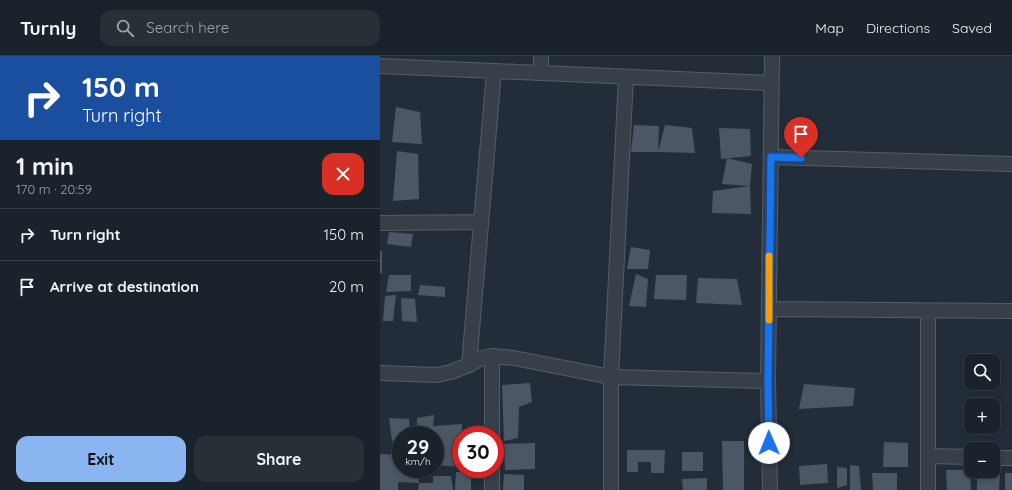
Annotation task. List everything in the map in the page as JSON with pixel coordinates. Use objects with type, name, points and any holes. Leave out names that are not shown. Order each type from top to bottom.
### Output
[{"type":"street","points":[[541,56],[541,73]]},
{"type":"street","points":[[770,490],[768,381],[772,56]]},
{"type":"street","points":[[380,66],[772,84]]},
{"type":"street","points":[[469,365],[494,71]]},
{"type":"street","points":[[611,490],[611,377],[626,77]]},
{"type":"street","points":[[771,157],[1012,164]]},
{"type":"street","points":[[380,222],[481,222]]},
{"type":"street","points":[[769,309],[1012,311]]},
{"type":"street","points":[[928,311],[928,490]]},
{"type":"street","points":[[492,356],[492,426]]},
{"type":"street","points":[[380,373],[437,375],[451,372],[469,365],[481,358],[492,356],[514,358],[611,377],[768,381]]},
{"type":"street","points":[[928,456],[964,457]]},
{"type":"street","points":[[1000,458],[1012,458]]},
{"type":"street","points":[[492,478],[492,490]]},
{"type":"building","points":[[396,107],[420,112],[422,144],[392,142]]},
{"type":"building","points":[[634,125],[659,126],[658,152],[631,152]]},
{"type":"building","points":[[665,125],[692,128],[695,153],[658,152]]},
{"type":"building","points":[[719,128],[750,129],[751,156],[721,159]]},
{"type":"building","points":[[397,151],[418,154],[419,199],[393,201]]},
{"type":"building","points":[[727,158],[752,164],[750,186],[722,184]]},
{"type":"building","points":[[750,186],[751,214],[712,213],[713,191]]},
{"type":"building","points":[[389,232],[413,234],[411,247],[387,244]]},
{"type":"building","points":[[631,247],[650,250],[648,269],[627,269]]},
{"type":"building","points":[[380,251],[382,251],[382,273],[380,273]]},
{"type":"building","points":[[636,274],[648,279],[646,307],[629,306]]},
{"type":"building","points":[[389,275],[411,275],[411,291],[386,292]]},
{"type":"building","points":[[656,275],[687,275],[686,300],[654,299]]},
{"type":"building","points":[[698,278],[737,279],[742,305],[696,303]]},
{"type":"building","points":[[420,285],[445,287],[445,297],[418,295]]},
{"type":"building","points":[[396,295],[393,321],[383,321],[385,296]]},
{"type":"building","points":[[401,298],[415,299],[417,322],[402,321]]},
{"type":"building","points":[[530,383],[532,402],[519,407],[518,438],[504,441],[504,426],[502,385]]},
{"type":"building","points":[[804,384],[855,388],[853,406],[799,409]]},
{"type":"building","points":[[434,415],[433,426],[417,426],[417,418]]},
{"type":"building","points":[[389,418],[409,419],[409,426],[392,426],[392,441]]},
{"type":"building","points":[[462,424],[462,426],[452,426],[452,466],[444,466],[444,426],[433,426]]},
{"type":"building","points":[[722,441],[744,441],[744,490],[723,490]]},
{"type":"building","points":[[884,442],[908,443],[908,467],[883,467]]},
{"type":"building","points":[[535,443],[535,469],[505,470],[504,444]]},
{"type":"building","points":[[627,450],[665,450],[664,473],[651,473],[651,462],[638,462],[638,472],[627,472]]},
{"type":"building","points":[[682,452],[703,452],[703,471],[682,471]]},
{"type":"building","points":[[380,454],[392,455],[392,478],[419,478],[419,483],[398,482],[398,490],[380,490]]},
{"type":"building","points":[[827,464],[828,483],[800,485],[799,466]]},
{"type":"building","points":[[850,465],[859,466],[861,490],[850,490]]},
{"type":"building","points":[[837,467],[847,468],[847,485],[837,488]]},
{"type":"building","points":[[946,470],[964,470],[964,478],[970,478],[971,490],[947,490]]},
{"type":"building","points":[[872,473],[897,473],[897,490],[873,490]]},
{"type":"building","points":[[1005,473],[1012,473],[1012,490],[1005,490]]},
{"type":"building","points":[[504,474],[524,475],[524,490],[503,490]]},
{"type":"building","points":[[444,476],[451,476],[453,490],[418,490],[419,483],[433,483],[433,478],[444,478]]},
{"type":"building","points":[[456,478],[471,478],[471,490],[455,490]]},
{"type":"building","points":[[707,478],[707,490],[683,490],[682,479]]},
{"type":"building","points":[[977,478],[1000,478],[999,490],[977,490]]},
{"type":"slow traffic","points":[[769,256],[769,320]]},
{"type":"route","points":[[769,443],[768,381],[771,157],[801,158]]}]
